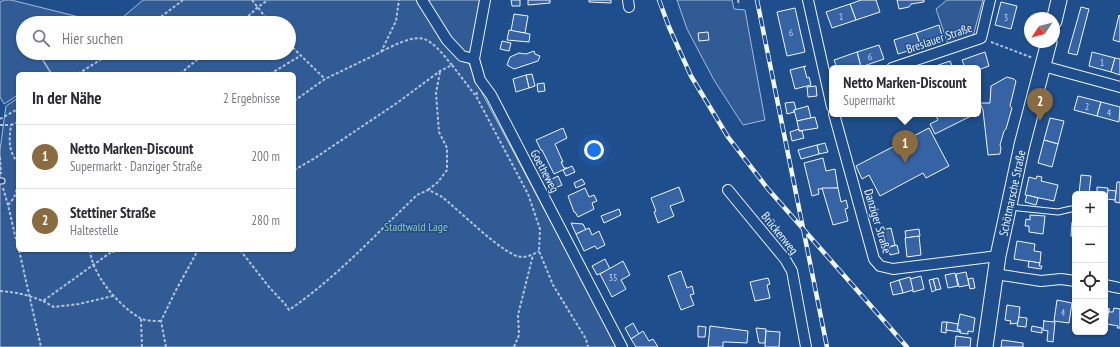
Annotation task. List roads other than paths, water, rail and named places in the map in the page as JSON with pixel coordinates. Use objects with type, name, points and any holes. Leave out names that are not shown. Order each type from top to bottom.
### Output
[{"type":"main road","points":[[1056,12],[1059,0]]},
{"type":"main road","name":"Schötmarsche Straße","points":[[985,347],[998,256],[1022,145],[1047,48]]},
{"type":"street","points":[[422,0],[447,40],[462,56],[474,59]]},
{"type":"street","name":"Goetheweg","points":[[485,0],[474,59],[480,80],[491,95],[622,347]]},
{"type":"street","points":[[808,0],[829,85]]},
{"type":"street","name":"Breslauer Straße","points":[[901,65],[981,38],[990,0]]},
{"type":"street","points":[[1043,64],[1120,87]]},
{"type":"street","name":"Danziger Straße","points":[[835,117],[874,259],[880,266],[893,270],[998,256]]},
{"type":"street","name":"Brückenweg","points":[[728,190],[785,259],[792,271],[806,347]]},
{"type":"street","points":[[995,274],[1041,281],[1061,279],[1072,281]]},
{"type":"street","points":[[1108,286],[1120,288]]},
{"type":"lane","points":[[1009,207],[1058,212],[1071,209]]},
{"type":"railway","points":[[659,0],[669,27],[691,76],[728,137],[768,189],[907,347]]},
{"type":"railway","points":[[757,0],[827,347]]},
{"type":"place","name":"Stettiner Straße","points":[[1040,121]]},
{"type":"place","name":"Netto Marken-Discount","points":[[905,163]]},
{"type":"park label","name":"Stadtwald Lage","points":[[416,226]]}]
